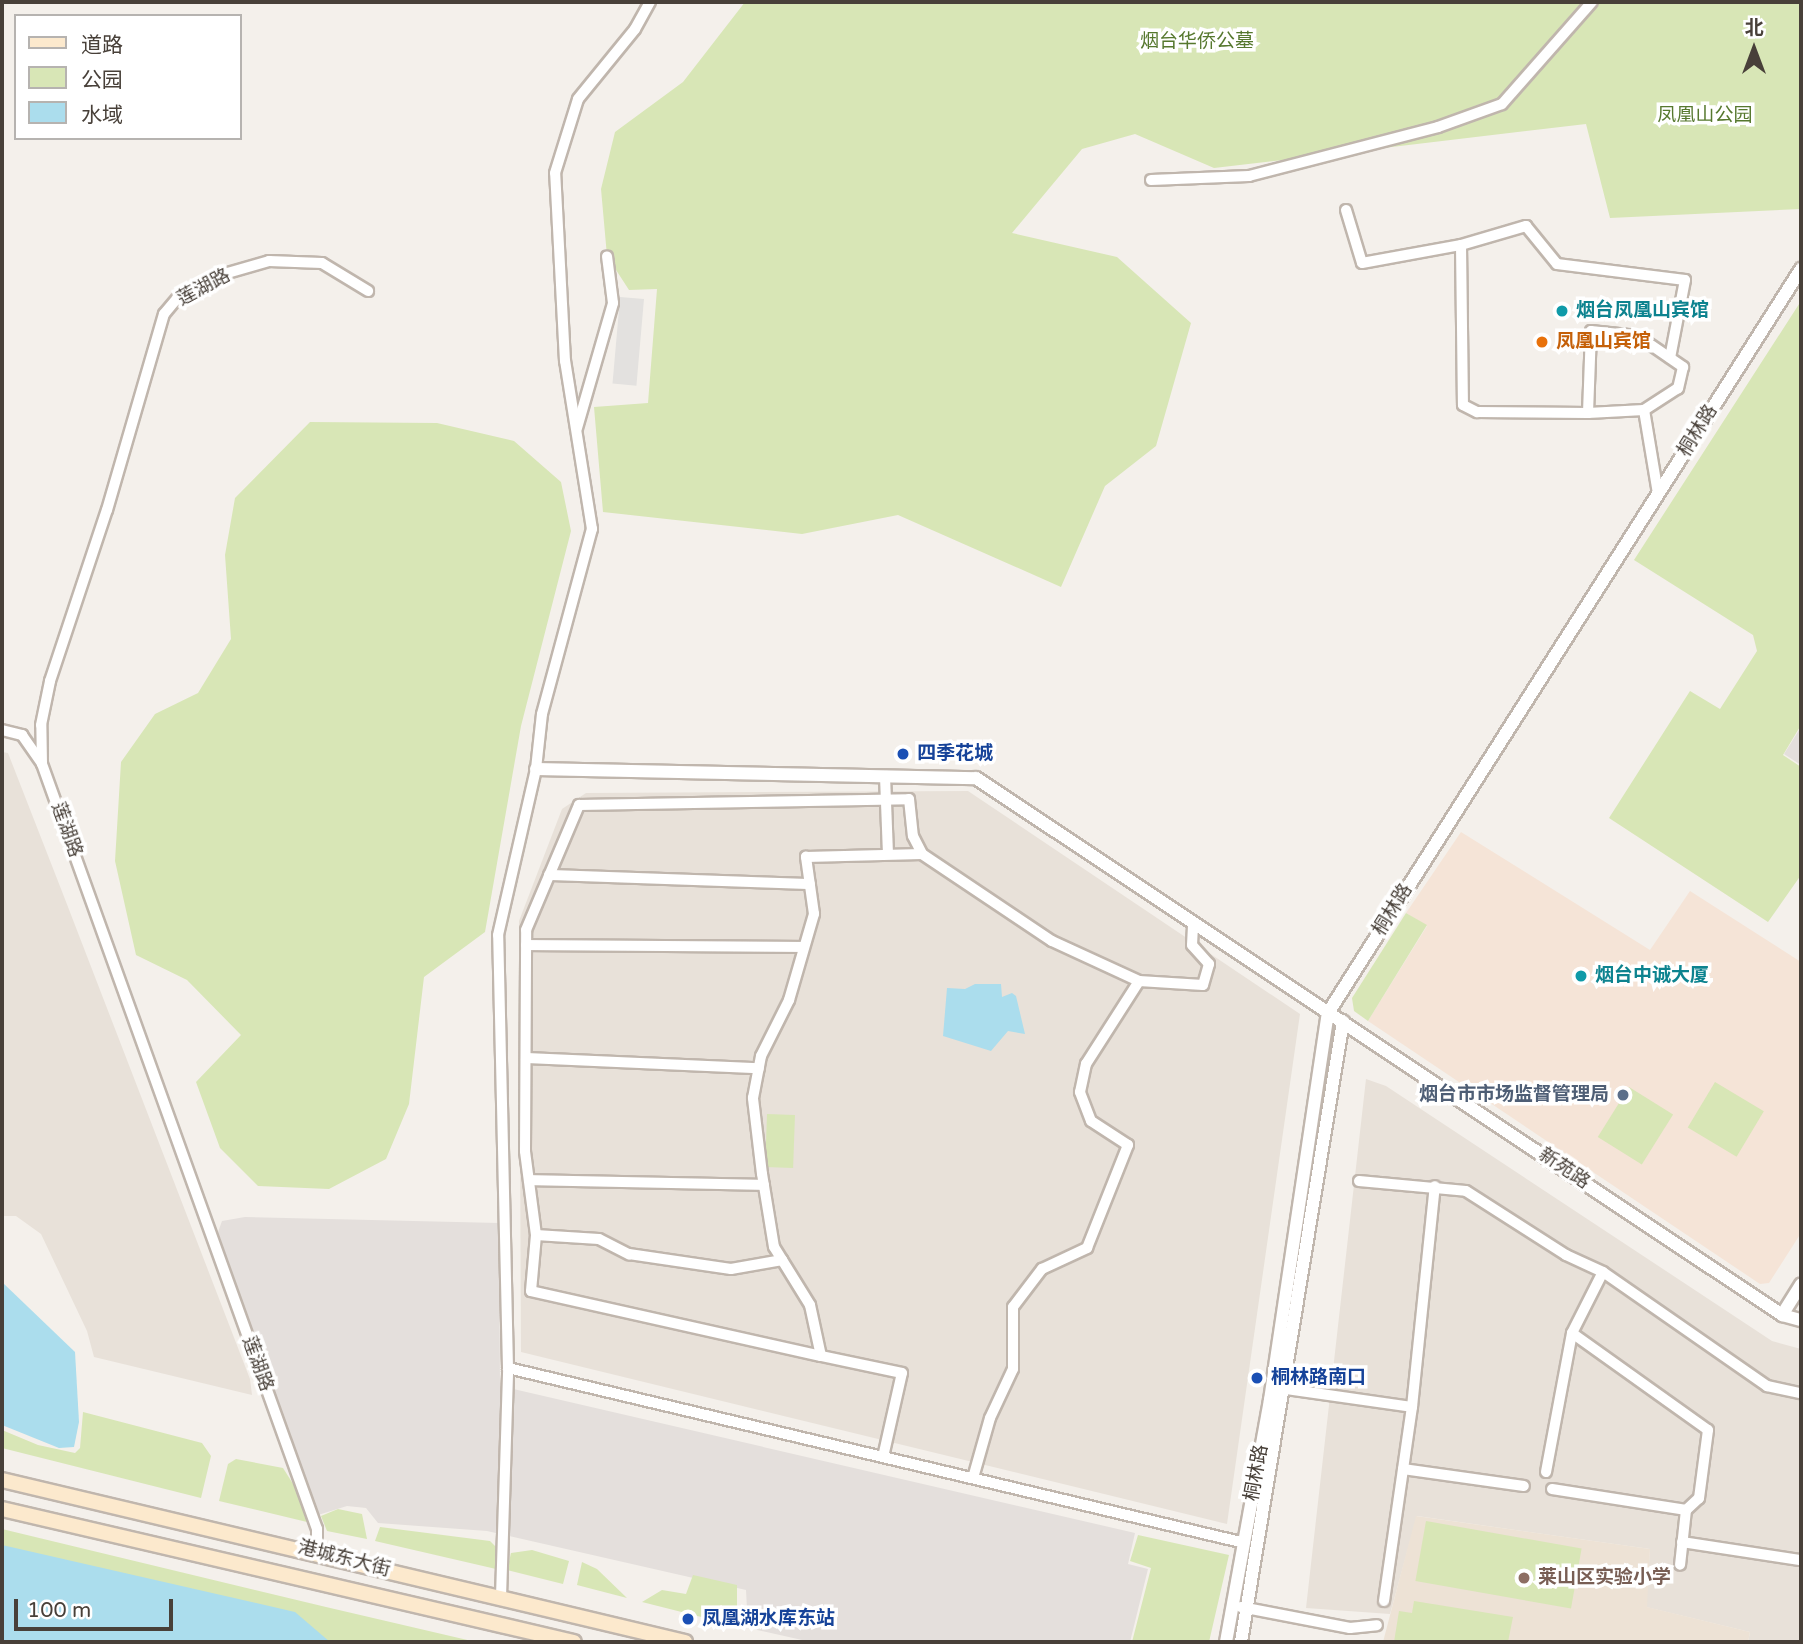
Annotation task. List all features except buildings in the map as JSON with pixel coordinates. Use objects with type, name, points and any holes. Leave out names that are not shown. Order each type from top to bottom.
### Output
[{"type":"main road","name":"港城东大街","points":[[2,1479],[317,1552],[685,1642]]},
{"type":"main road","name":"港城东大街","points":[[2,1509],[574,1642]]},
{"type":"street","points":[[501,1597],[508,1368],[498,935],[536,769],[542,714],[592,528],[576,431],[556,267],[555,173],[578,99],[635,29],[650,2]]},
{"type":"street","points":[[1151,180],[1250,176],[1438,127],[1502,104],[1592,2]]},
{"type":"street","points":[[1346,210],[1362,262],[1461,245],[1526,226],[1557,264],[1685,280],[1670,358]]},
{"type":"street","points":[[1461,245],[1463,405],[1477,411],[1588,413],[1644,410],[1678,388],[1683,367],[1638,336],[1591,331],[1588,413]]},
{"type":"street","points":[[576,431],[613,303],[607,256]]},
{"type":"street","name":"莲湖路","points":[[317,1552],[317,1528],[42,764],[41,725],[50,681],[107,510],[164,314],[179,296],[224,274],[269,261],[322,262],[368,291]]},
{"type":"street","name":"桐林路","points":[[1226,1642],[1235,1606],[1328,1013],[1801,268]]},
{"type":"street","points":[[1644,410],[1658,494]]},
{"type":"street","points":[[2,730],[22,736],[42,764]]},
{"type":"street","name":"新苑路","points":[[536,769],[975,778],[1782,1315],[1801,1320]]},
{"type":"street","points":[[885,776],[888,853]]},
{"type":"street","points":[[883,1457],[902,1373],[531,1291],[536,1235],[529,1180],[526,930],[579,804],[909,799],[914,836],[922,854]]},
{"type":"street","points":[[821,1356],[810,1305],[774,1247],[753,1098],[759,1068],[789,1000],[814,914],[806,857],[922,854],[1052,941],[1139,981],[1203,985],[1209,964],[1192,945],[1193,923]]},
{"type":"street","points":[[549,875],[810,884]]},
{"type":"street","points":[[526,945],[803,947]]},
{"type":"street","points":[[973,1478],[990,1418],[1013,1368],[1013,1307],[1042,1269],[1087,1248],[1128,1145],[1091,1121],[1080,1092],[1086,1064],[1139,981]]},
{"type":"street","name":"桐林路","points":[[1241,1642],[1286,1389],[1343,1021]]},
{"type":"street","points":[[526,1058],[759,1068]]},
{"type":"street","points":[[529,1180],[764,1185]]},
{"type":"street","points":[[1359,1181],[1466,1191],[1566,1255],[1603,1272],[1767,1386],[1801,1393]]},
{"type":"street","points":[[1384,1601],[1412,1407],[1435,1186]]},
{"type":"street","points":[[536,1235],[599,1239],[629,1254],[731,1269],[782,1260]]},
{"type":"street","points":[[1546,1472],[1572,1333],[1603,1272]]},
{"type":"street","points":[[1782,1315],[1801,1284]]},
{"type":"street","points":[[1572,1333],[1708,1430],[1699,1498],[1686,1510],[1680,1565]]},
{"type":"street","points":[[508,1368],[1245,1543]]},
{"type":"street","points":[[1286,1389],[1412,1407]]},
{"type":"street","points":[[1403,1469],[1524,1486]]},
{"type":"street","points":[[1552,1489],[1686,1510]]},
{"type":"street","points":[[1682,1542],[1800,1560]]},
{"type":"street","points":[[1235,1606],[1350,1628],[1377,1625]]},
{"type":"shaded area","points":[[620,297],[644,299],[636,386],[613,384]]},
{"type":"shaded area","points":[[1801,727],[1801,765],[1784,754]]},
{"type":"shaded area","points":[[2,752],[8,753],[63,894],[250,1379],[252,1395],[94,1357],[87,1331],[41,1234],[16,1216],[2,1216]]},
{"type":"shaded area","name":"四季花城","points":[[968,791],[1300,1014],[1227,1524],[521,1352],[519,921],[562,809],[586,793]]},
{"type":"shaded area","points":[[1461,832],[1650,950],[1690,891],[1801,962],[1801,1233],[1769,1283],[1760,1284],[1368,1021],[1427,926],[1406,913]]},
{"type":"shaded area","points":[[1366,1079],[1386,1086],[1772,1341],[1801,1349],[1801,1642],[1748,1642],[1750,1632],[1646,1607],[1650,1549],[1417,1516],[1390,1614],[1306,1608]]},
{"type":"shaded area","points":[[245,1217],[499,1223],[500,1386],[1135,1533],[1128,1564],[1148,1569],[1130,1642],[811,1642],[748,1628],[746,1590],[487,1531],[378,1523],[366,1508],[347,1506],[318,1515],[218,1232],[222,1221]]},
{"type":"shaded area","name":"莱山区实验小学","points":[[1416,1516],[1650,1549],[1647,1607],[1750,1632],[1748,1642],[1383,1642]]},
{"type":"green space","points":[[745,2],[1801,2],[1801,209],[1610,218],[1586,124],[1214,168],[1135,134],[1082,149],[1012,233],[1117,257],[1191,323],[1156,446],[1105,486],[1061,587],[898,515],[802,534],[603,512],[594,407],[648,403],[657,289],[629,290],[607,256],[601,189],[615,132],[683,82]]},
{"type":"green space","points":[[1801,301],[1801,725],[1783,755],[1801,767],[1801,875],[1768,922],[1609,818],[1690,691],[1720,709],[1757,651],[1753,635],[1634,560]]},
{"type":"green space","points":[[310,422],[437,423],[514,441],[561,482],[571,531],[521,726],[485,932],[424,977],[409,1104],[386,1159],[329,1189],[258,1186],[220,1148],[196,1082],[241,1035],[187,980],[136,955],[115,861],[121,762],[155,714],[198,693],[231,639],[225,555],[235,498]]},
{"type":"green space","points":[[1406,913],[1427,925],[1368,1021],[1354,1011],[1352,998]]},
{"type":"green space","points":[[1715,1082],[1764,1111],[1737,1157],[1688,1127]]},
{"type":"green space","points":[[1629,1087],[1673,1115],[1642,1165],[1598,1137]]},
{"type":"green space","points":[[767,1114],[795,1115],[793,1168],[765,1167]]},
{"type":"green space","points":[[83,1412],[202,1443],[211,1456],[201,1498],[2,1448],[2,1430],[38,1445],[75,1453],[80,1448]]},
{"type":"green space","points":[[236,1459],[283,1468],[297,1490],[307,1522],[219,1501],[228,1464]]},
{"type":"green space","points":[[338,1509],[362,1514],[367,1539],[327,1531],[321,1516]]},
{"type":"green space","points":[[1426,1521],[1582,1548],[1571,1609],[1415,1581]]},
{"type":"green space","points":[[380,1527],[490,1541],[496,1547],[496,1569],[375,1541]]},
{"type":"green space","points":[[2,1529],[326,1607],[476,1642],[2,1642]]},
{"type":"green space","points":[[1138,1535],[1229,1555],[1209,1642],[1132,1642],[1151,1568],[1130,1561]]},
{"type":"green space","points":[[532,1550],[569,1561],[563,1584],[507,1570],[511,1553]]},
{"type":"green space","points":[[582,1562],[597,1569],[627,1598],[577,1585]]},
{"type":"green space","points":[[693,1575],[737,1585],[737,1626],[642,1602],[662,1590],[686,1594]]},
{"type":"green space","points":[[1414,1601],[1513,1617],[1508,1642],[1394,1642],[1399,1611],[1412,1613]]},
{"type":"water","points":[[975,984],[1001,984],[1002,997],[1012,993],[1016,996],[1025,1034],[1008,1031],[991,1051],[943,1036],[947,988],[965,989]]},
{"type":"water","points":[[2,1282],[75,1352],[79,1422],[74,1447],[59,1448],[2,1425]]},
{"type":"water","points":[[2,1545],[295,1612],[330,1642],[2,1642]]},
{"type":"place","name":"烟台凤凰山宾馆","points":[[1562,311]]},
{"type":"place","name":"凤凰山宾馆","points":[[1542,342]]},
{"type":"place","name":"四季花城","points":[[903,754]]},
{"type":"place","name":"烟台中诚大厦","points":[[1581,976]]},
{"type":"place","name":"烟台市市场监督管理局","points":[[1623,1095]]},
{"type":"place","name":"桐林路南口","points":[[1257,1378]]},
{"type":"place","name":"莱山区实验小学","points":[[1524,1578]]},
{"type":"place","name":"凤凰湖水库东站","points":[[688,1619]]},
{"type":"park label","name":"烟台华侨公墓","points":[[1197,42]]},
{"type":"park label","name":"凤凰山公园","points":[[1705,116]]}]
